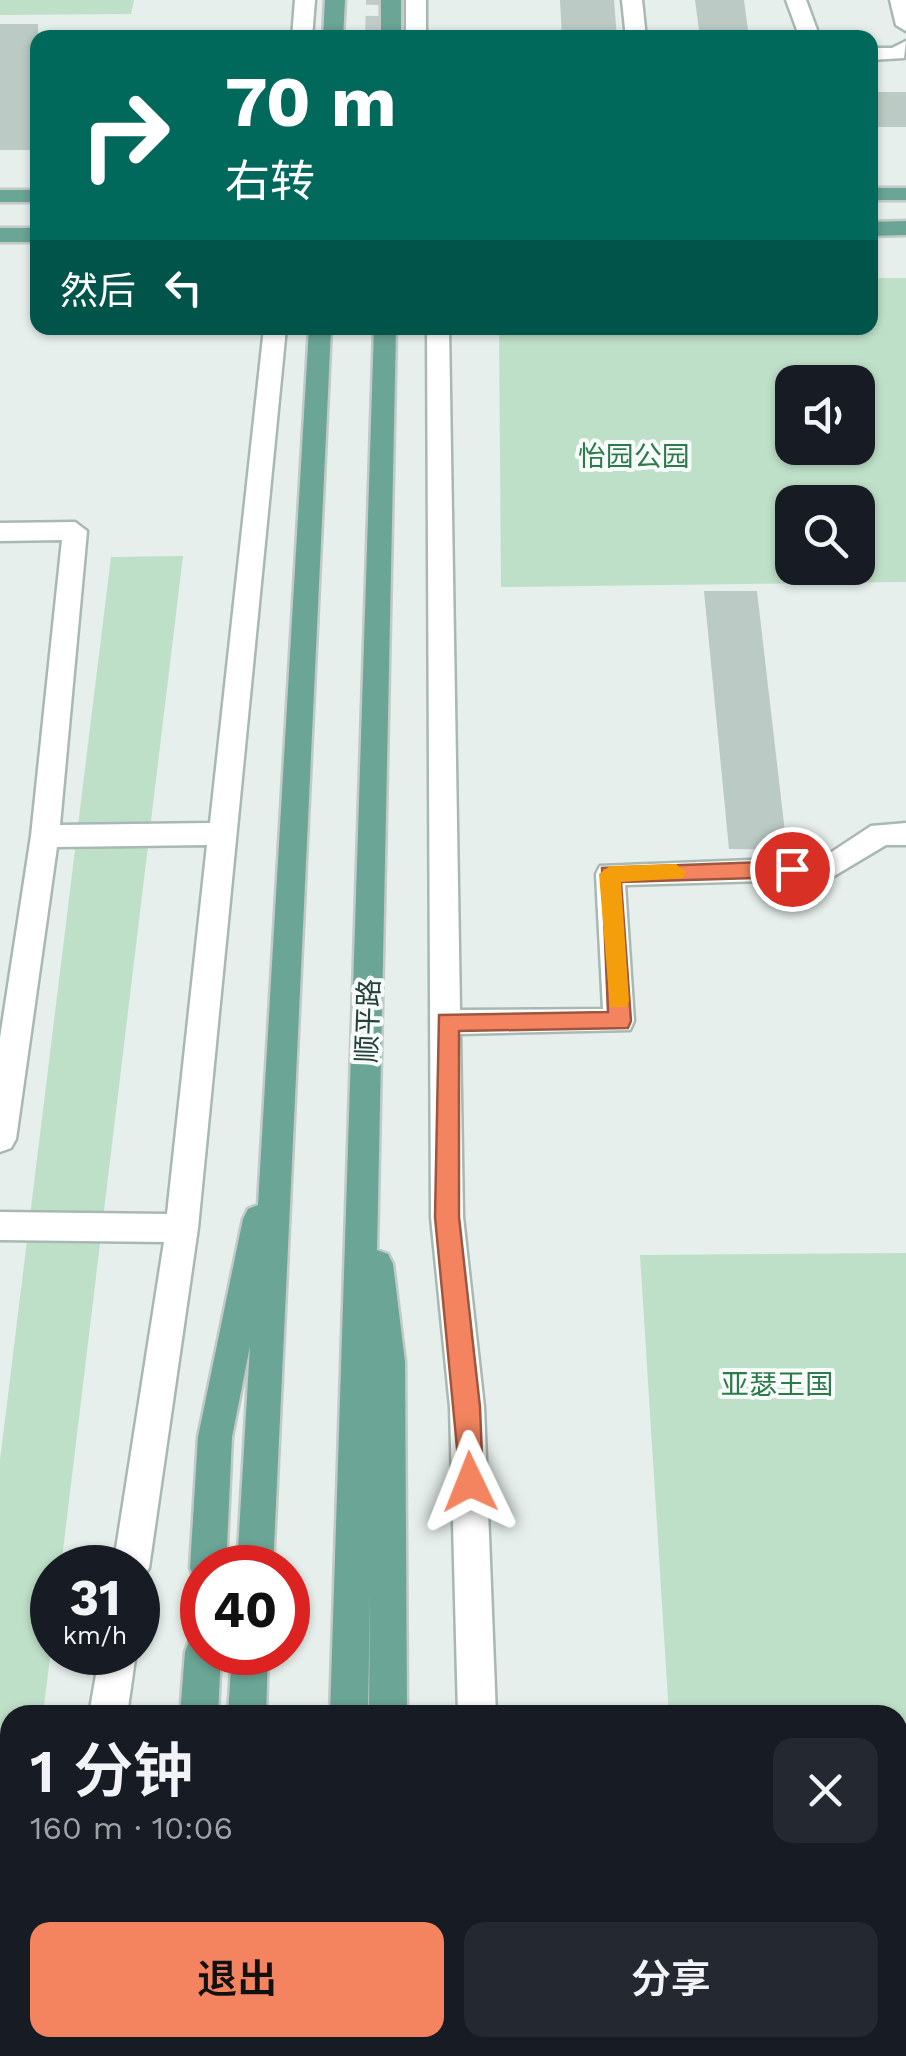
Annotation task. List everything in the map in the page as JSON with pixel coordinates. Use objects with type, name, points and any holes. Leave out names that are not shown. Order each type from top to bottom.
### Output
[{"type":"main road","points":[[333,30],[335,0]]},
{"type":"main road","points":[[391,30],[392,0]]},
{"type":"main road","points":[[878,194],[906,194]]},
{"type":"main road","points":[[0,196],[30,196]]},
{"type":"main road","points":[[878,229],[906,228]]},
{"type":"main road","points":[[0,235],[30,235]]},
{"type":"main road","points":[[255,1545],[320,335]]},
{"type":"main road","name":"顺平路","points":[[349,1705],[385,335]]},
{"type":"main road","points":[[209,1545],[215,1437],[240,1300],[277,1144]]},
{"type":"main road","points":[[364,1156],[388,1362],[388,1705]]},
{"type":"main road","points":[[200,1705],[202,1675]]},
{"type":"main road","points":[[247,1705],[249,1675]]},
{"type":"street","points":[[303,30],[305,0]]},
{"type":"street","points":[[416,0],[416,30]]},
{"type":"street","points":[[632,0],[635,30]]},
{"type":"street","points":[[796,0],[807,30]]},
{"type":"street","points":[[900,0],[906,25]]},
{"type":"street","points":[[878,54],[898,54],[906,46]]},
{"type":"street","points":[[134,1545],[182,1228],[274,335]]},
{"type":"street","points":[[438,335],[447,1217],[468,1407],[477,1705]]},
{"type":"street","points":[[0,532],[75,531],[45,836],[0,1139]]},
{"type":"street","points":[[45,836],[222,834]]},
{"type":"street","points":[[447,1022],[620,1021],[610,874],[828,868],[880,834],[906,834]]},
{"type":"street","points":[[0,1226],[182,1228]]},
{"type":"street","points":[[110,1705],[114,1675]]},
{"type":"green space","points":[[0,0],[134,0],[131,14],[0,15]]},
{"type":"green space","name":"怡园公园","points":[[878,278],[906,278],[906,582],[875,582],[875,485],[775,485],[775,584],[501,587],[499,335],[878,335]]},
{"type":"green space","points":[[183,556],[64,1545],[30,1545],[30,1675],[48,1675],[44,1705],[0,1705],[0,1460],[111,557]]},
{"type":"green space","name":"亚瑟王国","points":[[906,1253],[906,1705],[668,1705],[640,1255]]},
{"type":"building","points":[[560,0],[614,0],[616,30],[562,30]]},
{"type":"building","points":[[695,0],[744,0],[748,30],[699,30]]},
{"type":"building","points":[[0,24],[38,24],[38,30],[30,30],[30,150],[0,150]]},
{"type":"building","points":[[878,92],[906,92],[906,127],[878,127]]},
{"type":"building","points":[[704,591],[757,591],[787,850],[729,849]]},
{"type":"tunnel","points":[[376,30],[377,0]]},
{"type":"slow traffic","points":[[618,1001],[610,874],[676,872]]},
{"type":"route","points":[[470,1482],[468,1407],[447,1217],[447,1022],[620,1021],[610,874],[792,869]]}]
